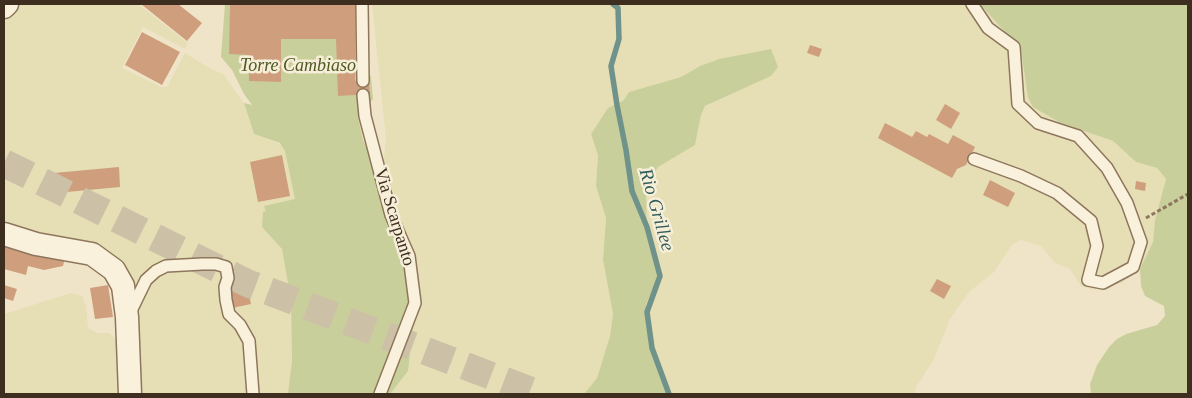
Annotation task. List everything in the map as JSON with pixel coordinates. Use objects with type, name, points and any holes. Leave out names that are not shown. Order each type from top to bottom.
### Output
[{"type":"street","points":[[4,7],[7,4]]},
{"type":"street","points":[[4,234],[36,244],[92,254],[114,270],[123,286],[128,317],[130,394]]},
{"type":"lane","points":[[362,4],[363,81]]},
{"type":"lane","points":[[972,4],[988,28],[1014,47],[1018,104],[1038,123],[1078,136],[1107,168],[1127,203],[1141,242],[1133,267],[1104,283],[1088,280],[1097,246],[1091,221],[1057,193],[1021,176],[974,159]]},
{"type":"lane","name":"Via Scarpanto","points":[[363,95],[365,116],[392,215],[409,256],[415,304],[380,394]]},
{"type":"lane","points":[[128,317],[146,280],[156,271],[166,266],[216,264],[226,267],[228,278],[225,287],[229,314],[240,324],[249,341],[253,394]]},
{"type":"path","points":[[1135,224],[1188,194]]},
{"type":"shaded area","points":[[17,4],[138,4],[188,43],[185,49],[143,27],[122,68],[161,87],[167,87],[185,53],[223,74],[244,103],[254,134],[291,148],[299,193],[291,205],[262,226],[282,249],[291,301],[292,369],[289,394],[137,394],[130,283],[41,237],[4,223],[4,24]]},
{"type":"shaded area","points":[[372,4],[980,4],[1021,50],[1028,97],[1061,123],[1113,141],[1136,162],[1157,168],[1166,179],[1155,220],[1153,242],[1140,269],[1122,283],[1094,290],[1081,286],[1070,269],[1054,262],[1041,246],[1021,240],[1012,245],[994,272],[969,292],[950,319],[934,359],[916,387],[915,394],[669,394],[652,348],[646,304],[660,276],[653,257],[647,227],[646,197],[652,177],[658,167],[695,145],[701,115],[705,106],[771,76],[771,49],[719,59],[700,66],[681,77],[629,92],[623,101],[608,109],[591,134],[598,155],[596,186],[606,218],[603,260],[613,314],[610,336],[597,378],[584,394],[390,394],[377,181],[383,168],[386,139]]},
{"type":"shaded area","points":[[71,293],[82,296],[86,306],[88,328],[98,333],[109,333],[116,339],[118,394],[4,394],[4,314]]},
{"type":"green space","name":"Torre Cambiaso","points":[[225,4],[357,4],[359,67],[371,76],[373,99],[358,117],[363,140],[377,171],[378,191],[401,249],[413,325],[408,371],[390,394],[288,394],[292,362],[291,301],[282,249],[262,227],[263,212],[266,211],[264,206],[295,199],[285,151],[280,143],[254,134],[244,103],[252,105],[232,70],[221,57]]},
{"type":"green space","points":[[980,4],[1188,4],[1188,394],[1091,394],[1090,384],[1097,365],[1109,347],[1126,334],[1157,325],[1165,316],[1164,306],[1145,296],[1141,286],[1140,269],[1153,242],[1155,220],[1166,179],[1157,168],[1136,162],[1113,141],[1061,123],[1033,107],[1028,97],[1021,50]]},
{"type":"green space","points":[[771,49],[778,67],[771,76],[705,106],[701,115],[695,145],[658,167],[652,177],[646,197],[647,227],[653,257],[660,276],[646,304],[652,348],[669,394],[584,394],[597,378],[610,336],[613,314],[603,260],[606,218],[596,186],[598,155],[591,134],[608,108],[623,101],[629,92],[681,77],[700,66],[719,59]]},
{"type":"building","points":[[141,4],[178,4],[202,23],[187,41]]},
{"type":"building","points":[[230,4],[355,4],[355,81],[369,80],[370,94],[338,96],[336,39],[281,39],[281,82],[249,81],[249,55],[229,54]]},
{"type":"building","points":[[142,32],[180,52],[162,85],[125,65]]},
{"type":"building","points":[[810,45],[822,49],[819,57],[807,53]]},
{"type":"building","points":[[945,104],[960,113],[951,129],[936,120]]},
{"type":"building","points":[[885,123],[912,137],[916,131],[927,137],[929,134],[948,144],[953,135],[975,147],[966,165],[957,169],[952,178],[878,138]]},
{"type":"building","points":[[282,155],[290,196],[258,202],[250,162]]},
{"type":"building","points":[[119,167],[120,187],[56,193],[54,173]]},
{"type":"building","points":[[990,180],[1015,193],[1008,207],[983,195]]},
{"type":"building","points":[[1136,181],[1146,183],[1145,191],[1135,189]]},
{"type":"building","points":[[4,241],[65,257],[63,266],[44,270],[28,266],[26,275],[4,269]]},
{"type":"building","points":[[937,279],[951,286],[944,299],[930,291]]},
{"type":"building","points":[[4,285],[17,289],[13,301],[4,298]]},
{"type":"building","points":[[108,285],[113,317],[95,319],[90,288]]},
{"type":"building","points":[[247,285],[251,304],[232,308],[228,289]]},
{"type":"waterway","name":"Rio Grillee","points":[[613,4],[618,8],[619,39],[611,66],[632,191],[647,227],[660,276],[647,312],[652,348],[669,394]]},
{"type":"tunnel","points":[[4,163],[247,283],[539,394]]}]
